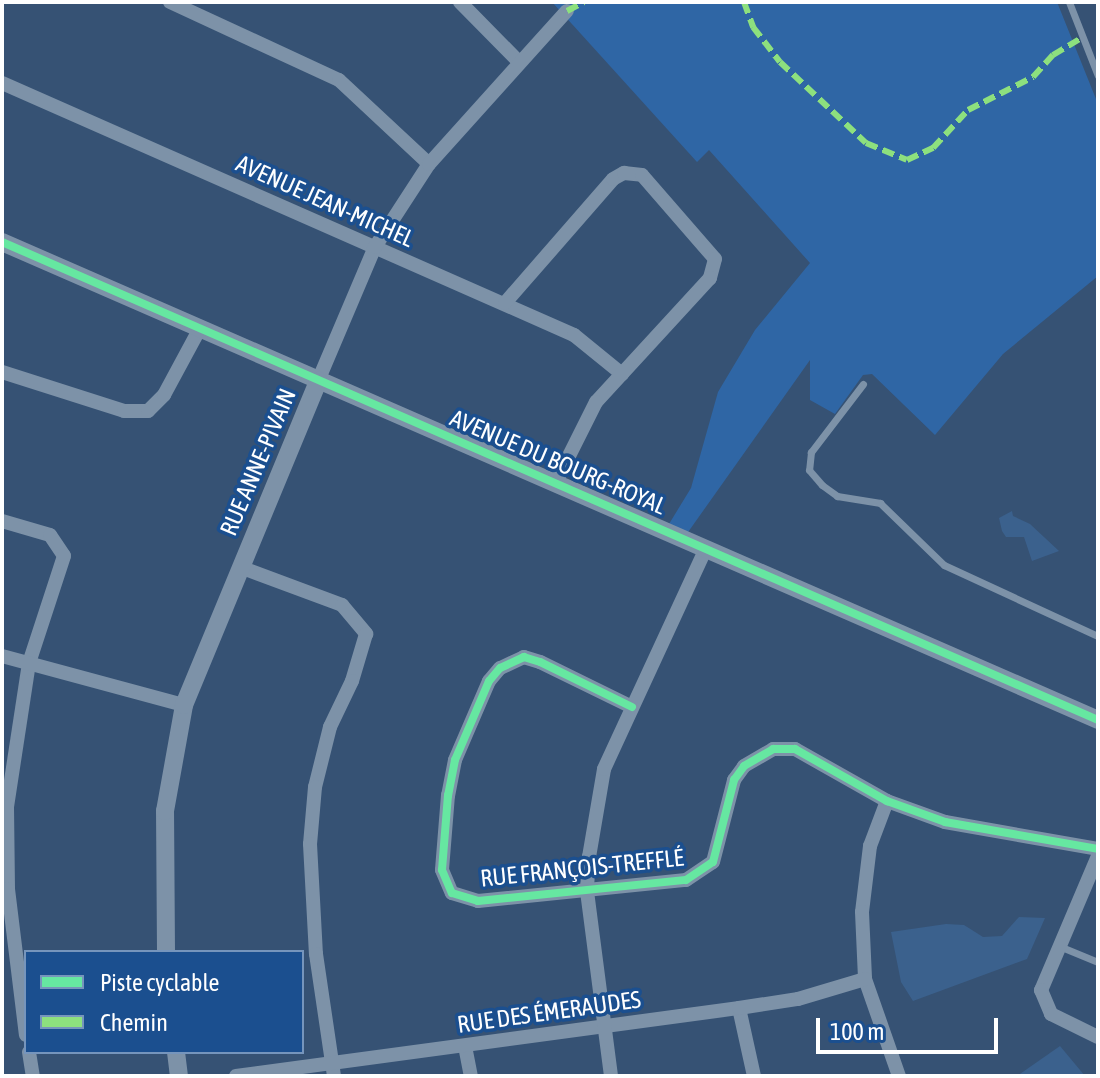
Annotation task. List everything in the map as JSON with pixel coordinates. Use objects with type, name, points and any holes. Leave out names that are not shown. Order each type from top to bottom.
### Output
[{"type":"street","points":[[460,2],[519,62]]},
{"type":"street","points":[[175,3],[339,80],[429,164]]},
{"type":"street","name":"RUE ANNE-PIVAIN","points":[[166,950],[165,811],[184,705],[375,247],[429,164],[567,11]]},
{"type":"street","name":"AVENUE JEAN-MICHEL","points":[[2,83],[574,335],[622,374]]},
{"type":"street","points":[[505,303],[613,179],[624,173],[642,175],[710,250],[714,270],[583,422],[556,482]]},
{"type":"street","name":"AVENUE DU BOURG-ROYAL","points":[[2,242],[1098,720]]},
{"type":"street","points":[[2,372],[124,411],[148,411],[164,395],[199,330]]},
{"type":"street","points":[[2,521],[50,535],[64,556],[29,663],[7,807],[8,889],[24,1019]]},
{"type":"street","points":[[611,1076],[587,890],[604,769],[706,548]]},
{"type":"street","points":[[240,567],[342,605],[366,634],[330,727],[315,787],[310,844],[316,954],[333,1069]]},
{"type":"street","points":[[2,656],[184,705]]},
{"type":"street","name":"RUE FRANÇOIS-TREFFLÉ","points":[[632,707],[540,662],[512,660],[489,681],[455,760],[442,870],[452,893],[478,901],[686,880],[700,873],[719,848],[734,780],[757,755],[773,749],[795,749],[887,801],[960,826],[1098,849]]},
{"type":"street","points":[[887,801],[870,846],[864,899],[865,979],[899,1076]]},
{"type":"street","points":[[1098,856],[1057,945],[1041,990],[1051,1014],[1098,1037]]},
{"type":"street","name":"RUE DES ÉMERAUDES","points":[[236,1076],[333,1069],[603,1025],[798,999],[865,979]]},
{"type":"street","points":[[739,1008],[754,1076]]},
{"type":"street","points":[[465,1046],[471,1076]]},
{"type":"street","points":[[29,1054],[33,1076]]},
{"type":"street","points":[[176,1054],[179,1076]]},
{"type":"lane","points":[[1069,2],[1098,76]]},
{"type":"lane","points":[[863,384],[811,452],[809,470],[822,485],[837,496],[880,503],[944,565],[1098,636]]},
{"type":"lane","points":[[1057,945],[1098,962]]},
{"type":"shaded area","points":[[552,2],[1057,2],[1098,104],[1098,276],[1003,354],[935,435],[872,374],[863,375],[835,414],[810,400],[810,360],[686,535],[669,524],[691,488],[718,392],[755,330],[810,263],[709,150],[697,162]]},
{"type":"shaded area","points":[[1012,511],[1013,516],[1030,524],[1059,551],[1032,561],[1024,537],[1006,537],[1002,531],[999,518]]},
{"type":"shaded area","points":[[1019,917],[1045,918],[1027,959],[913,1001],[901,982],[891,932],[946,924],[964,925],[983,937],[1002,936]]},
{"type":"shaded area","points":[[1060,1046],[1085,1076],[1017,1076]]},
{"type":"marked path","points":[[567,11],[584,2]]},
{"type":"marked path","points":[[744,2],[753,27],[780,62],[866,143],[907,160],[933,148],[968,110],[1033,77],[1053,55],[1083,37]]},
{"type":"cycle path","points":[[2,242],[1098,720]]},
{"type":"cycle path","points":[[632,707],[524,657],[500,668],[489,681],[455,760],[448,795],[442,870],[452,893],[478,901],[686,880],[713,862],[734,780],[744,766],[773,749],[795,749],[887,801],[945,822],[1098,849]]}]
